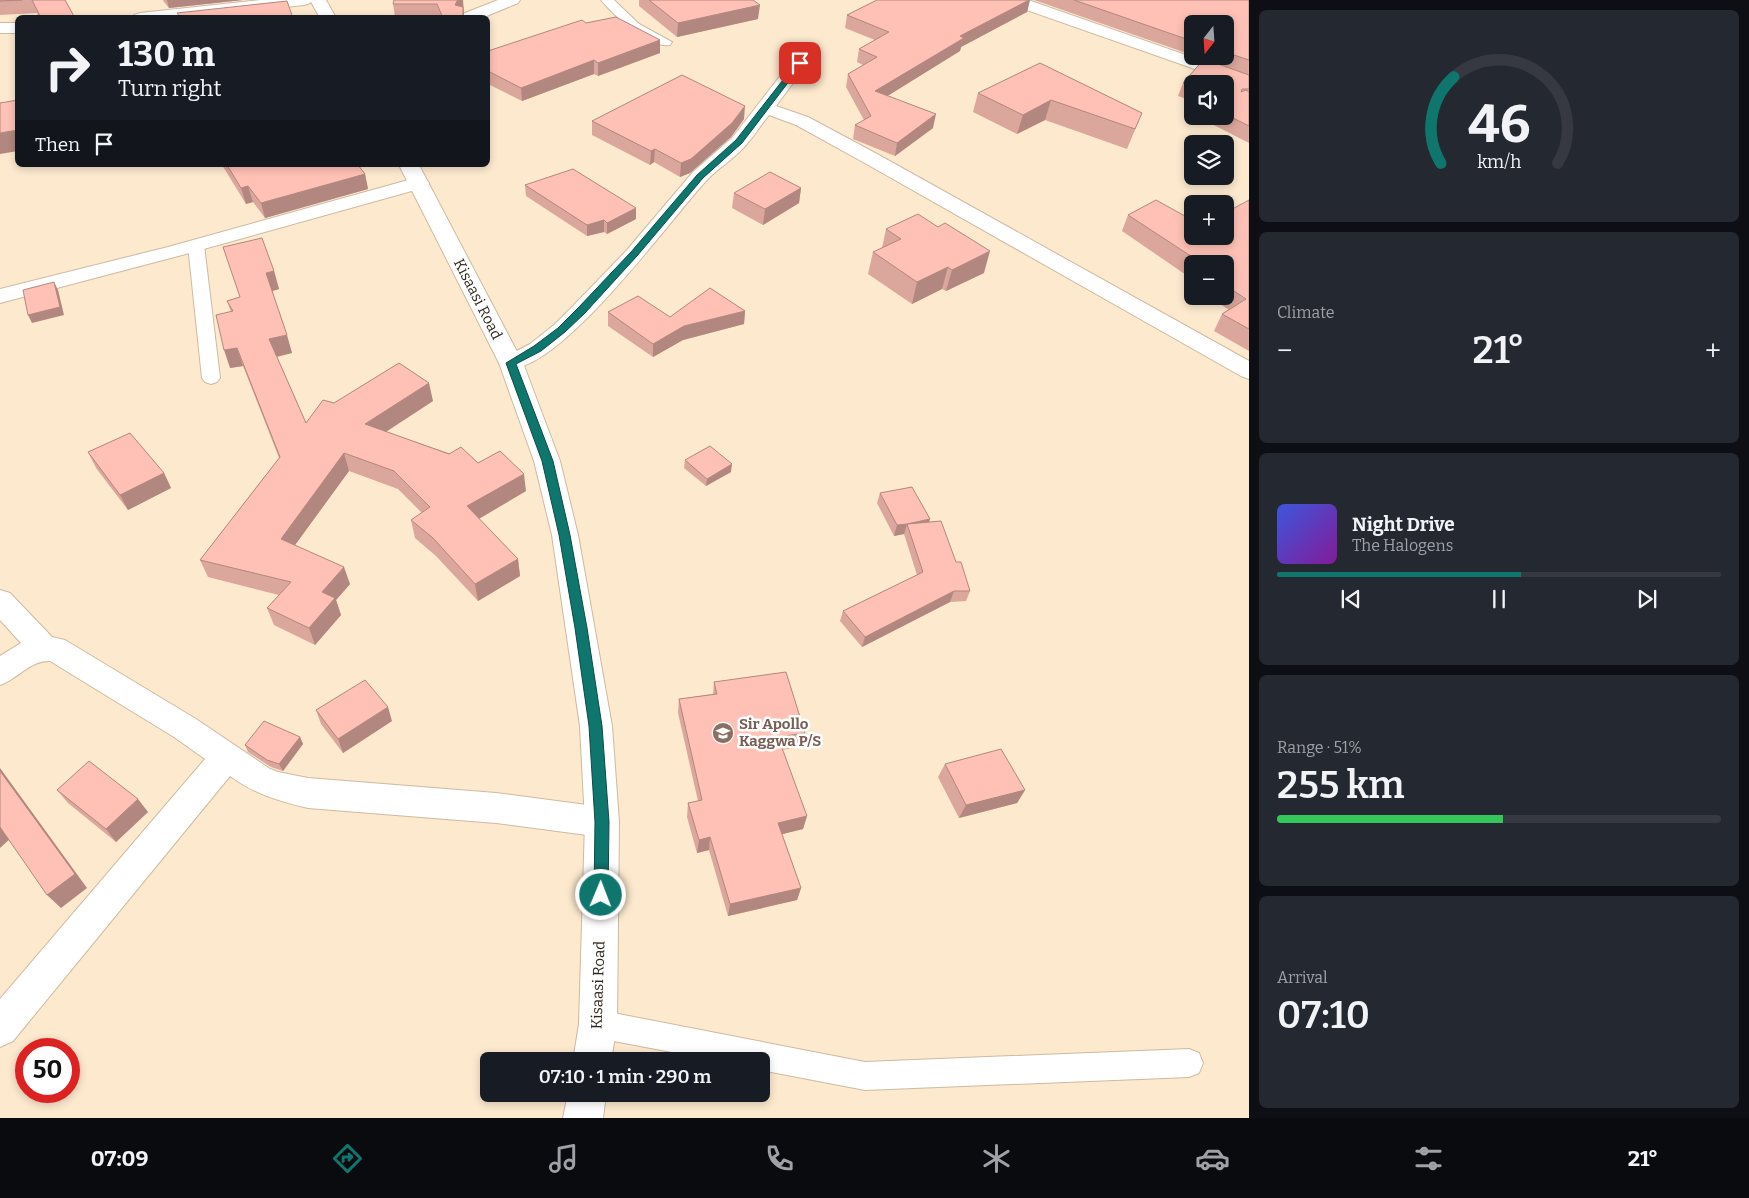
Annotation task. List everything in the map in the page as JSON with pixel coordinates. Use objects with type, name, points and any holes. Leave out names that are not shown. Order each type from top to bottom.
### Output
[{"type":"street","points":[[167,15],[304,0]]},
{"type":"street","points":[[318,0],[326,15]]},
{"type":"street","points":[[474,15],[512,0]]},
{"type":"street","points":[[1013,0],[1249,83]]},
{"type":"street","points":[[0,28],[15,28]]},
{"type":"street","points":[[511,363],[538,348],[562,330],[582,310],[634,254],[700,176],[739,142],[811,48]]},
{"type":"street","points":[[766,108],[802,121],[870,158],[1249,371]]},
{"type":"street","points":[[0,296],[196,245],[414,174]]},
{"type":"street","name":"Kisaasi Road","points":[[414,174],[511,363],[548,461],[564,535],[596,726],[602,822],[598,1024],[593,1052]]},
{"type":"street","points":[[0,601],[43,647]]},
{"type":"street","points":[[0,673],[31,650],[43,647],[55,648],[186,728],[259,780],[278,786],[308,793],[496,808],[602,822]]},
{"type":"street","points":[[0,1028],[227,756]]},
{"type":"street","points":[[583,1118],[586,1102]]},
{"type":"lane","points":[[607,0],[635,26],[666,42]]},
{"type":"lane","points":[[196,245],[211,378]]},
{"type":"lane","points":[[598,1024],[865,1076],[1189,1063]]},
{"type":"building","points":[[32,0],[65,0],[73,15],[40,15]]},
{"type":"building","points":[[394,0],[459,0],[455,5],[463,7],[463,15],[442,15],[437,4],[393,4]]},
{"type":"building","points":[[649,0],[753,0],[760,5],[678,23]]},
{"type":"building","points":[[877,0],[1029,0],[960,36],[964,38],[875,91],[936,114],[897,143],[855,125],[871,116],[848,74],[877,57],[859,49],[889,32],[847,15]]},
{"type":"building","points":[[1074,0],[1249,0],[1249,60],[1234,55],[1234,15],[1184,15],[1184,38]]},
{"type":"building","points":[[287,1],[292,15],[179,15],[177,13]]},
{"type":"building","points":[[616,17],[660,40],[598,63],[594,60],[521,88],[490,72],[490,50],[582,20],[586,23]]},
{"type":"building","points":[[1040,63],[1142,113],[1135,129],[1051,100],[1023,115],[978,93]]},
{"type":"building","points":[[1199,65],[1221,65],[1249,75],[1249,89],[1242,89],[1241,92],[1246,90],[1249,92],[1249,126],[1234,118],[1234,75],[1190,75]]},
{"type":"building","points":[[682,75],[745,106],[732,123],[691,159],[681,163],[655,149],[651,151],[592,121]]},
{"type":"building","points":[[15,100],[15,130],[0,133],[0,103]]},
{"type":"building","points":[[228,167],[360,167],[365,174],[261,203],[248,186],[241,188]]},
{"type":"building","points":[[573,169],[636,208],[607,223],[604,220],[587,225],[525,185]]},
{"type":"building","points":[[770,172],[801,188],[765,209],[734,193]]},
{"type":"building","points":[[1156,200],[1184,216],[1184,245],[1234,245],[1234,208],[1249,200],[1249,329],[1222,314],[1246,299],[1234,291],[1234,255],[1189,255],[1128,215]]},
{"type":"building","points":[[918,214],[938,227],[945,223],[990,251],[952,270],[948,267],[917,282],[873,252],[901,239],[886,229]]},
{"type":"building","points":[[262,238],[274,271],[266,273],[287,335],[269,339],[306,423],[323,400],[334,403],[399,363],[429,383],[365,424],[449,454],[461,447],[478,463],[500,451],[524,474],[467,506],[518,559],[475,584],[433,538],[411,520],[430,507],[394,471],[344,453],[281,539],[344,567],[322,592],[335,598],[309,628],[267,608],[291,582],[200,560],[280,457],[237,348],[224,350],[216,315],[233,311],[227,301],[240,297],[223,247]]},
{"type":"building","points":[[54,282],[60,307],[28,315],[23,290]]},
{"type":"building","points":[[710,288],[745,311],[684,326],[653,344],[608,312],[638,296],[670,317]]},
{"type":"building","points":[[130,433],[164,473],[120,495],[88,452]]},
{"type":"building","points":[[710,446],[732,464],[707,479],[685,460]]},
{"type":"building","points":[[912,487],[930,519],[897,525],[880,493]]},
{"type":"building","points":[[941,521],[956,562],[961,562],[970,591],[954,591],[865,637],[843,611],[923,572],[907,524]]},
{"type":"building","points":[[786,672],[805,733],[778,737],[807,816],[778,823],[801,888],[730,904],[710,837],[699,840],[688,803],[702,800],[679,699],[717,694],[714,682]]},
{"type":"building","points":[[365,680],[388,707],[338,739],[316,710]]},
{"type":"building","points":[[264,721],[300,737],[279,764],[267,760],[245,745]]},
{"type":"building","points":[[1001,749],[1025,790],[966,805],[945,764]]},
{"type":"building","points":[[89,761],[138,799],[106,829],[57,790]]},
{"type":"building","points":[[0,771],[75,874],[47,895],[0,827]]},
{"type":"place","name":"Sir Apollo Kaggwa P/S","points":[[723,733]]},
{"type":"route","points":[[601,895],[602,822],[596,726],[581,628],[548,461],[511,363],[538,348],[562,330],[582,310],[634,254],[700,176],[739,142],[800,63]]}]
